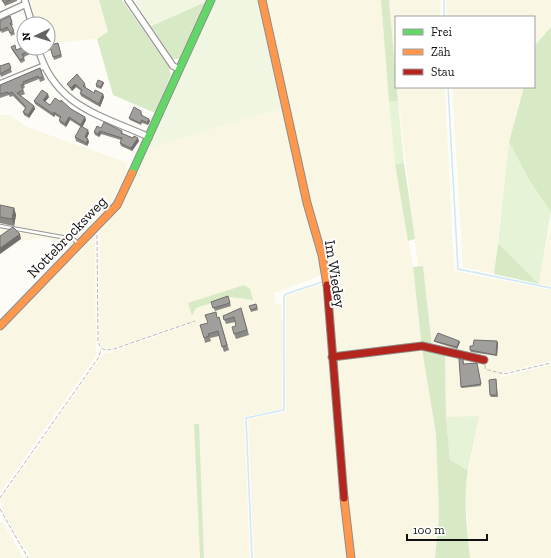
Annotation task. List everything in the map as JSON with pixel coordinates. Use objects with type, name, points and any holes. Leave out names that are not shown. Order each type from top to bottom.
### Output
[{"type":"street","points":[[128,0],[173,66],[179,69]]},
{"type":"street","name":"Nottebrocksweg","points":[[0,326],[93,230],[121,197],[211,0]]},
{"type":"street","name":"Im Wiedey","points":[[262,0],[306,203],[322,255],[350,558]]},
{"type":"street","points":[[0,16],[25,2],[29,16]]},
{"type":"street","points":[[41,56],[44,66],[56,86],[65,95],[79,105],[149,137]]},
{"type":"street","points":[[0,84],[44,66]]},
{"type":"street","points":[[332,357],[422,346],[484,360]]},
{"type":"lane","points":[[0,226],[73,239],[79,244]]},
{"type":"path","points":[[93,230],[97,235],[98,241],[98,342],[102,348],[107,351],[114,349],[195,321]]},
{"type":"path","points":[[0,498],[99,357],[102,348]]},
{"type":"path","points":[[484,360],[485,368],[504,374],[551,363]]},
{"type":"path","points":[[0,509],[28,558]]},
{"type":"shaded area","points":[[30,0],[99,0],[108,33],[97,39],[56,42],[56,16],[35,16]]},
{"type":"shaded area","points":[[267,0],[381,0],[395,164],[413,267],[421,343],[338,353],[334,349],[325,254],[310,201]]},
{"type":"shaded area","points":[[389,0],[440,0],[441,16],[395,16],[395,68]]},
{"type":"shaded area","points":[[446,0],[551,0],[551,27],[536,44],[535,48],[535,16],[447,16]]},
{"type":"shaded area","points":[[397,88],[445,88],[454,271],[551,290],[551,361],[501,373],[501,377],[551,365],[551,558],[470,558],[465,490],[479,417],[446,417],[445,350],[432,346],[423,267],[418,267]]},
{"type":"shaded area","points":[[452,88],[524,88],[509,142],[494,274],[463,267]]},
{"type":"shaded area","points":[[281,108],[322,275],[274,293],[276,305],[281,304],[281,317],[283,324],[282,409],[244,417],[250,558],[204,558],[198,424],[195,425],[200,558],[31,558],[6,517],[0,501],[104,353],[108,353],[188,325],[188,323],[109,349],[102,347],[99,342],[100,230],[125,199],[149,148]],"holes":[[[244,285],[253,300],[230,297],[196,308]]]},
{"type":"shaded area","points":[[0,115],[9,115],[27,127],[128,163],[126,168],[128,169],[112,201],[72,244],[42,238],[21,241],[0,255]]},
{"type":"shaded area","points":[[551,220],[551,286],[539,284]]},
{"type":"shaded area","points":[[92,238],[95,239],[96,356],[0,493],[0,333]]},
{"type":"shaded area","points":[[322,284],[340,500],[347,558],[254,558],[248,419],[286,412],[286,296]]},
{"type":"shaded area","points":[[422,349],[436,434],[439,515],[435,558],[353,558],[346,499],[335,359]]},
{"type":"shaded area","points":[[2,521],[23,558],[0,558],[0,523]]},
{"type":"green space","points":[[99,0],[122,0],[169,67],[171,75],[155,113],[113,95],[97,39],[108,32]]},
{"type":"green space","points":[[135,0],[206,0],[205,2],[151,26]]},
{"type":"green space","points":[[216,0],[257,0],[281,108],[149,148]]},
{"type":"green space","points":[[381,0],[389,0],[395,67],[395,88],[397,88],[398,101],[389,101]]},
{"type":"green space","points":[[205,2],[179,59],[173,59],[151,26]]},
{"type":"green space","points":[[551,27],[551,212],[529,180],[509,142],[524,88],[535,88],[536,44]]},
{"type":"green space","points":[[389,101],[398,101],[404,163],[395,164]]},
{"type":"green space","points":[[509,142],[529,180],[551,212],[539,284],[498,243]]},
{"type":"green space","points":[[404,163],[415,239],[408,241],[395,164]]},
{"type":"green space","points":[[498,243],[539,284],[494,274]]},
{"type":"green space","points":[[423,266],[432,346],[445,350],[446,417],[450,460],[468,470],[466,503],[470,558],[435,558],[439,515],[436,434],[422,349],[413,267]]},
{"type":"green space","points":[[244,285],[250,289],[253,300],[230,297],[196,308],[192,316],[188,303]]},
{"type":"green space","points":[[479,416],[468,470],[450,460],[446,417]]},
{"type":"green space","points":[[194,424],[199,424],[204,558],[200,558]]},
{"type":"building","points":[[2,0],[10,0],[4,3]]},
{"type":"building","points":[[10,16],[12,22],[10,23],[14,31],[10,33],[7,27],[1,30],[0,21]]},
{"type":"building","points":[[58,43],[61,55],[53,57],[56,56],[56,44]]},
{"type":"building","points":[[15,45],[16,54],[11,47]]},
{"type":"building","points":[[17,56],[23,56],[24,58],[20,60]]},
{"type":"building","points":[[9,63],[11,68],[0,74],[0,66]]},
{"type":"building","points":[[40,68],[43,77],[39,78],[38,76],[23,82],[24,84],[21,85],[23,90],[17,93],[34,106],[28,115],[23,112],[26,108],[24,105],[12,92],[8,94],[8,92],[0,94],[0,85]]},
{"type":"building","points":[[77,74],[85,84],[83,86],[94,93],[95,90],[103,94],[99,104],[80,93],[82,90],[75,84],[71,88],[67,84]]},
{"type":"building","points":[[98,80],[103,82],[101,87],[96,85]]},
{"type":"building","points":[[42,90],[48,94],[43,100],[50,105],[55,98],[61,102],[61,100],[71,109],[85,117],[81,125],[69,117],[65,124],[59,120],[61,117],[54,112],[53,114],[34,101]]},
{"type":"building","points":[[134,107],[141,111],[141,115],[149,119],[147,123],[142,120],[140,123],[129,118]]},
{"type":"building","points":[[104,122],[122,131],[121,133],[133,138],[134,136],[138,138],[131,148],[120,143],[122,138],[100,131],[98,134],[94,132],[97,126],[101,128]]},
{"type":"building","points":[[81,126],[88,130],[85,137],[88,139],[86,143],[75,137]]},
{"type":"building","points":[[0,205],[14,208],[12,219],[0,217]]},
{"type":"building","points":[[13,227],[20,234],[0,248],[0,236]]},
{"type":"building","points":[[228,296],[230,303],[213,308],[211,302]]},
{"type":"building","points":[[256,304],[257,308],[251,310],[249,306]]},
{"type":"building","points":[[241,308],[247,330],[234,334],[232,327],[236,326],[234,317],[224,320],[223,316]]},
{"type":"building","points":[[216,312],[217,318],[219,317],[227,345],[222,347],[218,331],[208,334],[209,336],[204,338],[200,325],[208,323],[205,315]]},
{"type":"building","points":[[438,333],[459,341],[457,347],[434,341]]},
{"type":"building","points":[[474,340],[497,341],[496,355],[470,350],[470,346],[473,346]]},
{"type":"building","points":[[459,359],[463,359],[463,364],[477,363],[481,384],[461,387]]},
{"type":"building","points":[[496,379],[497,395],[490,395],[489,380]]},
{"type":"waterway","points":[[444,0],[444,16]]},
{"type":"waterway","points":[[448,88],[458,269],[551,288]]},
{"type":"waterway","points":[[105,213],[116,199]]},
{"type":"waterway","points":[[307,216],[312,232]]},
{"type":"waterway","points":[[80,238],[89,228]]},
{"type":"waterway","points":[[0,320],[73,245]]},
{"type":"waterway","points":[[252,558],[246,418],[284,410],[284,296],[322,282]]},
{"type":"traffic: fast","points":[[132,173],[211,0]]},
{"type":"traffic: slow","points":[[262,0],[307,203],[322,255],[327,285]]},
{"type":"traffic: slow","points":[[0,326],[117,205],[132,173]]},
{"type":"traffic: slow","points":[[344,498],[351,558]]},
{"type":"traffic: jam","points":[[327,285],[344,498]]},
{"type":"traffic: jam","points":[[332,357],[422,346],[484,360]]}]
